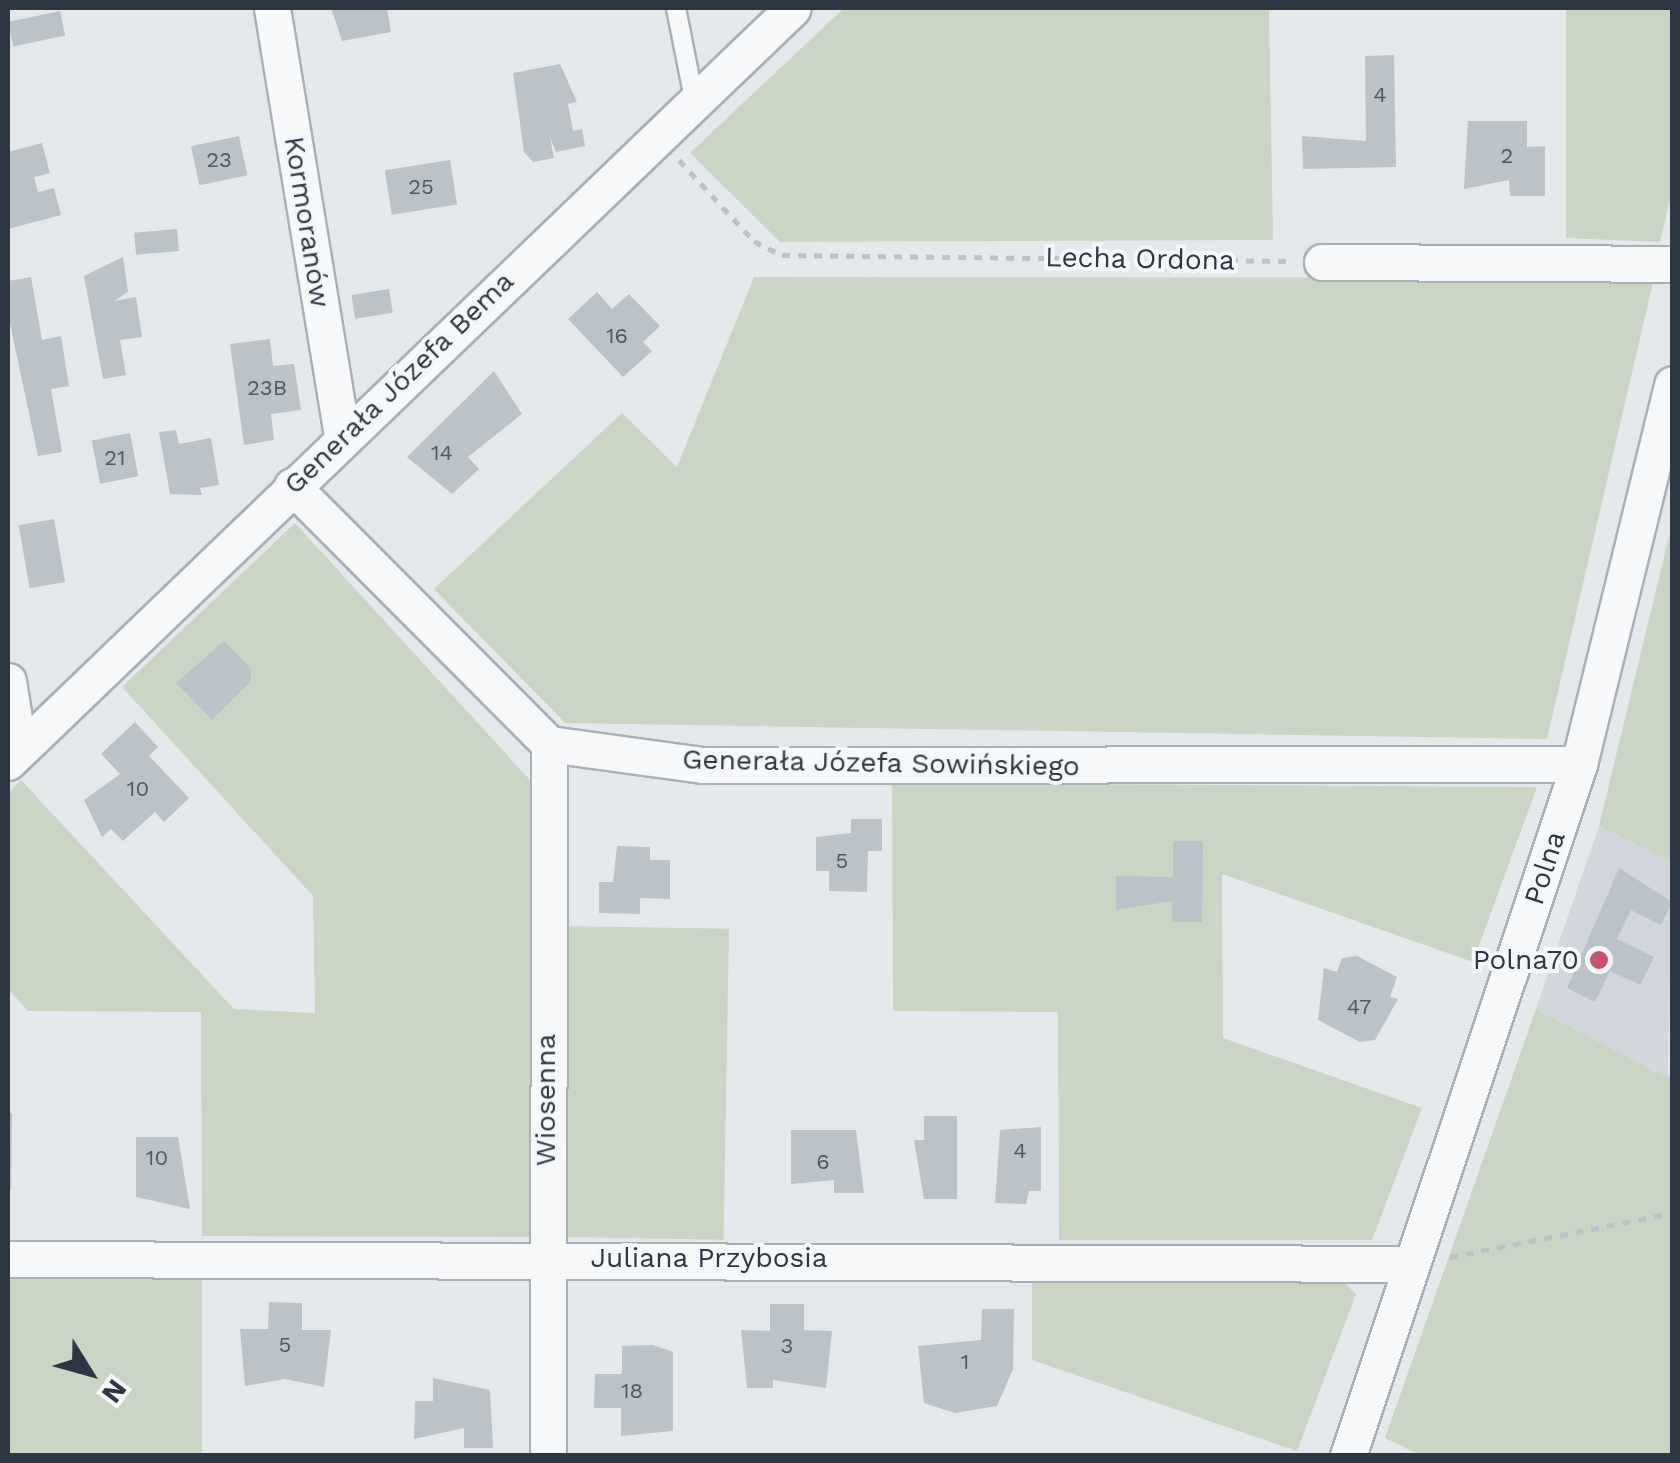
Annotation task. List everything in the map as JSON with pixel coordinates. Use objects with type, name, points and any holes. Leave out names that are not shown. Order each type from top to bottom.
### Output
[{"type":"street","name":"Kormoranów","points":[[272,8],[342,438]]},
{"type":"street","name":"Generała Józefa Bema","points":[[13,756],[656,135],[793,8]]},
{"type":"street","points":[[1322,262],[1672,264]]},
{"type":"street","name":"Polna","points":[[1348,1456],[1579,764],[1672,384]]},
{"type":"street","points":[[292,486],[549,744]]},
{"type":"street","points":[[8,680],[13,756]]},
{"type":"street","name":"Generała Józefa Sowińskiego","points":[[549,744],[702,766],[1579,764]]},
{"type":"street","name":"Wiosenna","points":[[548,1456],[545,1257],[549,744]]},
{"type":"street","name":"Juliana Przybosia","points":[[8,1259],[545,1257],[1410,1264]]},
{"type":"lane","points":[[676,8],[694,99]]},
{"type":"path","name":"Lecha Ordona","points":[[656,135],[754,240],[782,255],[1322,262]]},
{"type":"path","points":[[1410,1264],[1672,1213]]},
{"type":"shaded area","points":[[1599,826],[1672,862],[1668,1078],[1536,1009]]},
{"type":"green space","points":[[844,8],[1269,8],[1273,240],[780,242],[690,153]]},
{"type":"green space","points":[[1566,8],[1672,8],[1672,191],[1660,242],[1566,238]]},
{"type":"green space","points":[[754,277],[1654,278],[1547,739],[565,723],[434,589],[622,413],[677,467]]},
{"type":"green space","points":[[295,523],[530,780],[531,1237],[202,1236],[201,1012],[28,1011],[8,989],[8,793],[21,780],[234,1009],[315,1013],[313,896],[122,687]]},
{"type":"green space","points":[[1672,524],[1672,862],[1599,826]]},
{"type":"green space","points":[[892,783],[1537,787],[1473,962],[1222,874],[1223,1038],[1422,1108],[1372,1240],[1059,1240],[1058,1012],[893,1011]]},
{"type":"green space","points":[[566,926],[729,929],[724,1240],[561,1237]]},
{"type":"green space","points":[[1536,1009],[1668,1078],[1672,1069],[1672,1455],[1420,1455],[1385,1438]]},
{"type":"green space","points":[[8,1274],[202,1274],[202,1455],[8,1455]]},
{"type":"green space","points":[[1032,1277],[1341,1279],[1356,1294],[1297,1451],[1032,1360]]},
{"type":"building","points":[[331,8],[387,8],[391,32],[342,41]]},
{"type":"building","points":[[60,11],[65,35],[13,46],[8,22]]},
{"type":"building","points":[[1394,55],[1396,167],[1303,169],[1302,136],[1366,141],[1365,56]]},
{"type":"building","points":[[560,64],[577,102],[568,104],[573,131],[582,129],[585,146],[556,152],[550,137],[554,158],[533,162],[524,152],[513,73]]},
{"type":"building","points":[[1468,121],[1527,121],[1527,147],[1545,146],[1545,196],[1510,196],[1509,180],[1464,189]]},
{"type":"building","points":[[239,136],[247,175],[199,185],[191,146]]},
{"type":"building","points":[[42,143],[50,173],[34,177],[38,192],[54,188],[61,215],[8,229],[8,152]]},
{"type":"building","points":[[450,160],[457,204],[392,215],[385,170]]},
{"type":"building","points":[[177,229],[179,251],[136,255],[134,233]]},
{"type":"building","points":[[123,257],[128,292],[114,301],[136,297],[142,337],[120,340],[126,375],[103,379],[84,276]]},
{"type":"building","points":[[31,277],[42,340],[61,336],[69,386],[51,389],[62,452],[38,456],[8,314],[8,281]]},
{"type":"building","points":[[389,289],[393,313],[355,319],[351,295]]},
{"type":"building","points":[[597,292],[612,309],[629,294],[660,326],[643,342],[652,351],[623,377],[568,319]]},
{"type":"building","points":[[270,339],[273,366],[294,364],[301,410],[271,414],[274,440],[244,445],[230,344]]},
{"type":"building","points":[[494,371],[522,414],[468,457],[479,469],[452,494],[407,457]]},
{"type":"building","points":[[176,430],[179,444],[211,438],[219,485],[200,488],[202,495],[170,494],[159,432]]},
{"type":"building","points":[[130,433],[138,476],[100,484],[92,440]]},
{"type":"building","points":[[54,519],[65,582],[30,588],[19,525]]},
{"type":"building","points":[[224,641],[251,669],[251,681],[212,720],[176,683]]},
{"type":"building","points":[[135,722],[158,747],[149,756],[189,798],[164,822],[155,812],[123,841],[111,829],[102,837],[84,800],[120,774],[101,754]]},
{"type":"building","points":[[851,819],[882,819],[882,851],[868,851],[867,892],[829,891],[829,871],[816,871],[816,837],[851,833]]},
{"type":"building","points":[[1173,841],[1203,841],[1202,922],[1172,922],[1172,901],[1116,910],[1116,876],[1173,877]]},
{"type":"building","points":[[617,846],[650,847],[650,860],[670,860],[670,899],[640,898],[640,914],[599,913],[599,882],[613,882]]},
{"type":"building","points":[[1619,868],[1672,902],[1661,925],[1631,910],[1617,939],[1654,957],[1640,985],[1610,971],[1595,1002],[1567,988]]},
{"type":"building","points":[[1357,956],[1397,977],[1390,997],[1398,999],[1375,1040],[1360,1042],[1318,1020],[1324,968],[1337,972],[1342,958]]},
{"type":"building","points":[[8,1113],[12,1113],[11,1190],[8,1190]]},
{"type":"building","points":[[924,1116],[957,1116],[957,1199],[924,1199],[914,1140],[924,1140]]},
{"type":"building","points":[[1041,1127],[1041,1191],[1029,1191],[1026,1204],[995,1203],[1000,1130]]},
{"type":"building","points":[[791,1130],[856,1130],[864,1193],[834,1193],[834,1180],[791,1184]]},
{"type":"building","points":[[136,1137],[178,1137],[190,1209],[136,1197]]},
{"type":"building","points":[[269,1302],[302,1303],[302,1330],[331,1330],[324,1387],[285,1379],[245,1386],[240,1329],[268,1329]]},
{"type":"building","points":[[770,1304],[804,1304],[804,1330],[832,1331],[826,1388],[773,1380],[773,1388],[747,1388],[741,1330],[770,1331]]},
{"type":"building","points":[[982,1309],[1014,1309],[1013,1369],[997,1406],[955,1413],[924,1403],[918,1346],[981,1340]]},
{"type":"building","points":[[653,1345],[673,1352],[673,1431],[621,1436],[621,1408],[594,1408],[595,1374],[622,1374],[622,1346]]},
{"type":"building","points":[[433,1378],[490,1390],[493,1448],[464,1448],[464,1428],[414,1439],[415,1401],[433,1401]]},
{"type":"place","name":"Polna70","points":[[1599,960]]}]
